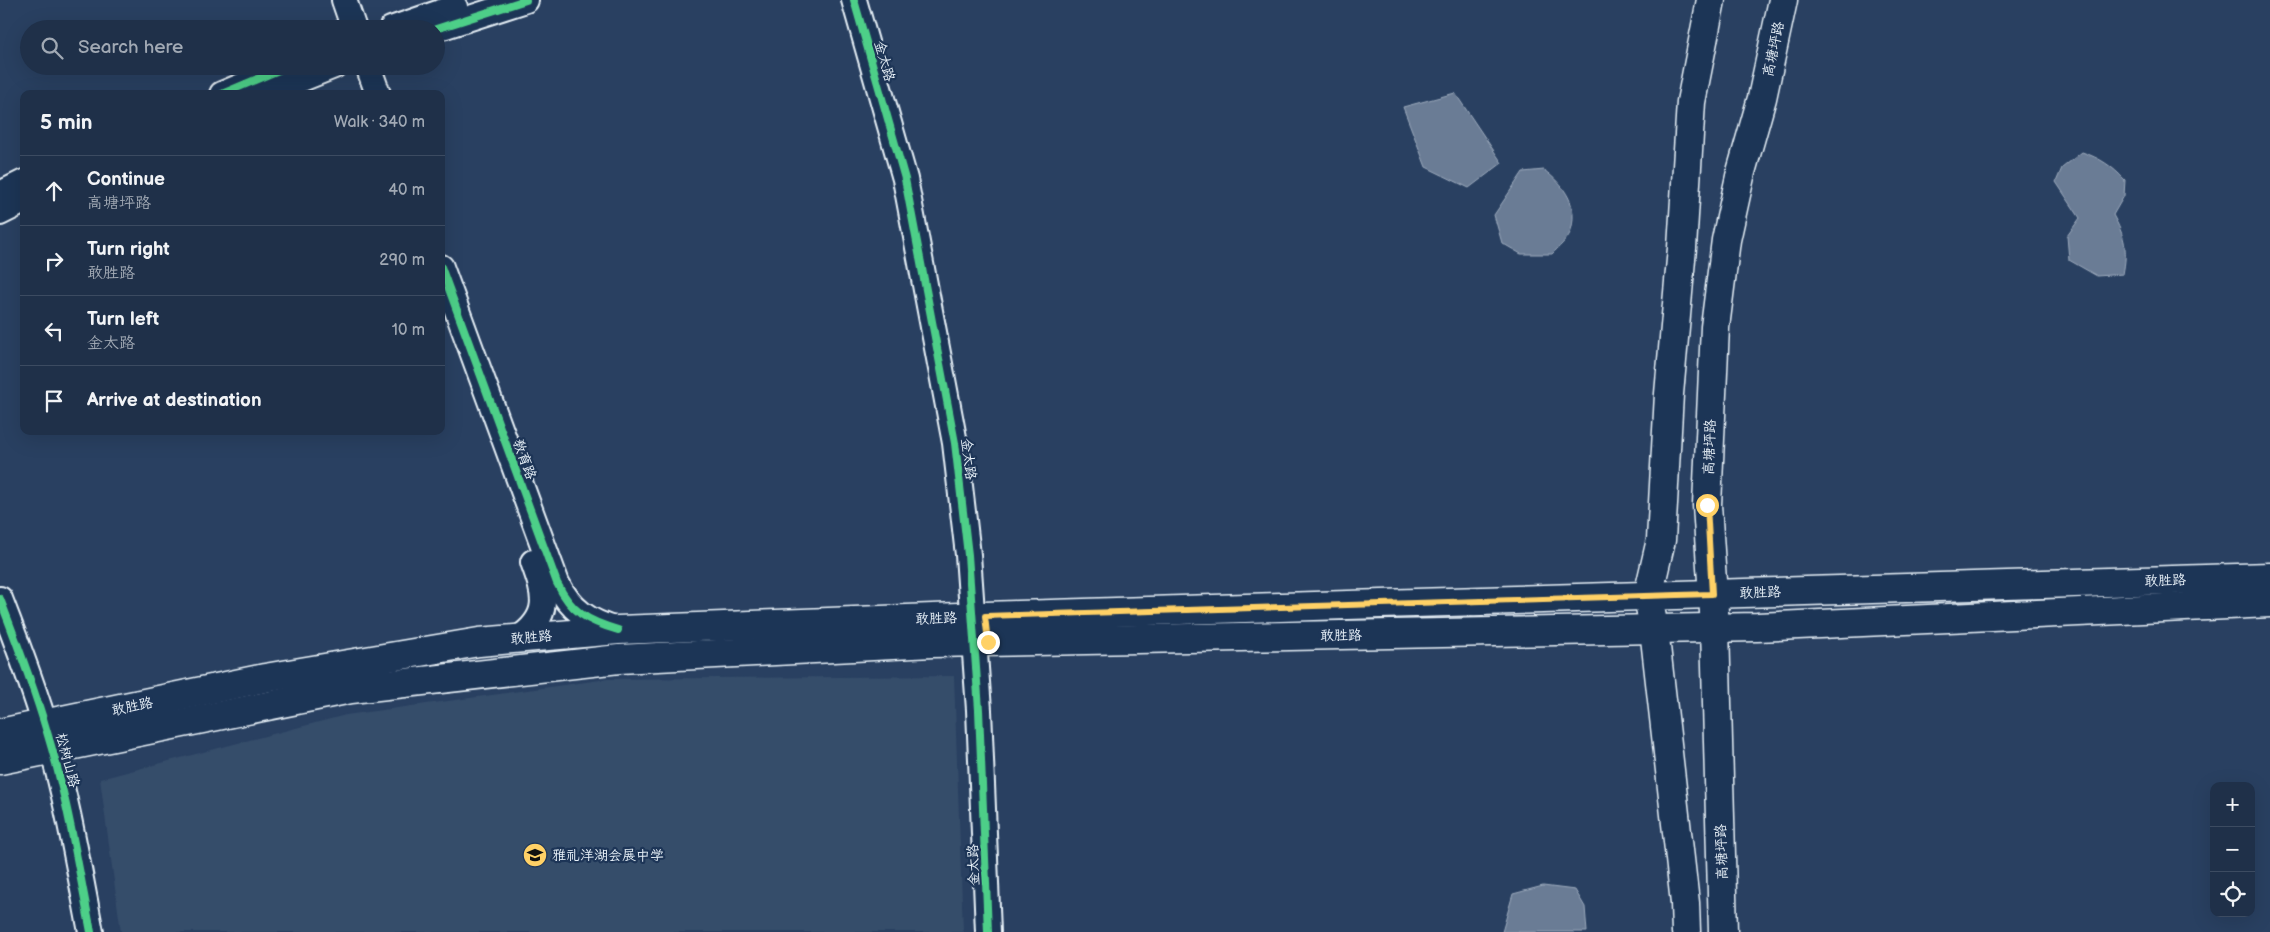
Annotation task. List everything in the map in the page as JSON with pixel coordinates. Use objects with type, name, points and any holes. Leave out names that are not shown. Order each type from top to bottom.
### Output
[{"type":"main road","points":[[1686,932],[1685,903],[1654,629],[1648,596],[1661,540],[1669,394],[1682,248],[1691,102],[1711,0]]},
{"type":"main road","name":"高塘坪路","points":[[1723,932],[1715,628],[1707,505],[1714,327],[1726,240],[1741,172],[1762,98],[1783,0]]},
{"type":"main road","name":"敢胜路","points":[[0,733],[41,738],[351,688],[619,658],[980,629],[1648,596],[2270,577]]},
{"type":"main road","name":"敢胜路","points":[[0,760],[41,738],[265,678],[479,642],[618,630],[1654,629],[2270,604]]},
{"type":"street","points":[[330,0],[337,20]]},
{"type":"street","points":[[344,0],[351,20]]},
{"type":"street","points":[[417,20],[476,0]]},
{"type":"street","points":[[445,26],[526,0]]},
{"type":"street","name":"金太路","points":[[854,0],[905,179],[955,443],[968,555],[993,710],[1002,932]]},
{"type":"street","name":"金太路","points":[[868,0],[892,72],[919,175],[944,298],[967,440],[980,552],[980,629],[988,932]]},
{"type":"street","points":[[231,90],[267,75]]},
{"type":"street","points":[[274,90],[312,75]]},
{"type":"street","points":[[357,75],[363,90]]},
{"type":"street","points":[[371,75],[377,90]]},
{"type":"street","points":[[0,194],[20,184]]},
{"type":"street","points":[[0,213],[20,203]]},
{"type":"street","name":"教育路","points":[[445,278],[556,582],[564,598],[588,620],[618,630]]},
{"type":"street","name":"教育路","points":[[445,319],[544,596],[544,609],[538,620],[529,631],[518,639]]},
{"type":"street","name":"松树山路","points":[[0,600],[22,655],[41,738],[75,932]]},
{"type":"street","name":"松树山路","points":[[0,638],[66,802],[91,932]]},
{"type":"shaded area","points":[[1455,93],[1502,163],[1469,188],[1426,167],[1403,107]]},
{"type":"shaded area","points":[[2082,152],[2105,163],[2125,180],[2124,196],[2113,215],[2124,243],[2123,274],[2097,276],[2069,260],[2067,236],[2080,218],[2056,182],[2062,168]]},
{"type":"shaded area","points":[[1544,170],[1564,189],[1571,205],[1573,223],[1565,241],[1552,254],[1521,254],[1502,243],[1494,215],[1523,172]]},
{"type":"shaded area","name":"雅礼洋湖会展中学","points":[[954,676],[963,932],[121,932],[100,779],[346,715],[608,679]]},
{"type":"shaded area","points":[[1543,886],[1575,890],[1585,907],[1587,932],[1502,932],[1513,894]]},
{"type":"cycle path","points":[[445,26],[526,0]]},
{"type":"cycle path","points":[[854,0],[905,179],[955,443],[968,555],[979,710],[988,932]]},
{"type":"cycle path","points":[[231,90],[267,75]]},
{"type":"cycle path","points":[[445,278],[557,583],[568,601],[581,614],[597,623],[618,630]]},
{"type":"cycle path","points":[[0,599],[31,682],[54,757],[72,831],[91,932]]},
{"type":"place","name":"雅礼洋湖会展中学","points":[[535,855]]},
{"type":"route","points":[[988,642],[985,616],[1712,594],[1707,505]]}]
